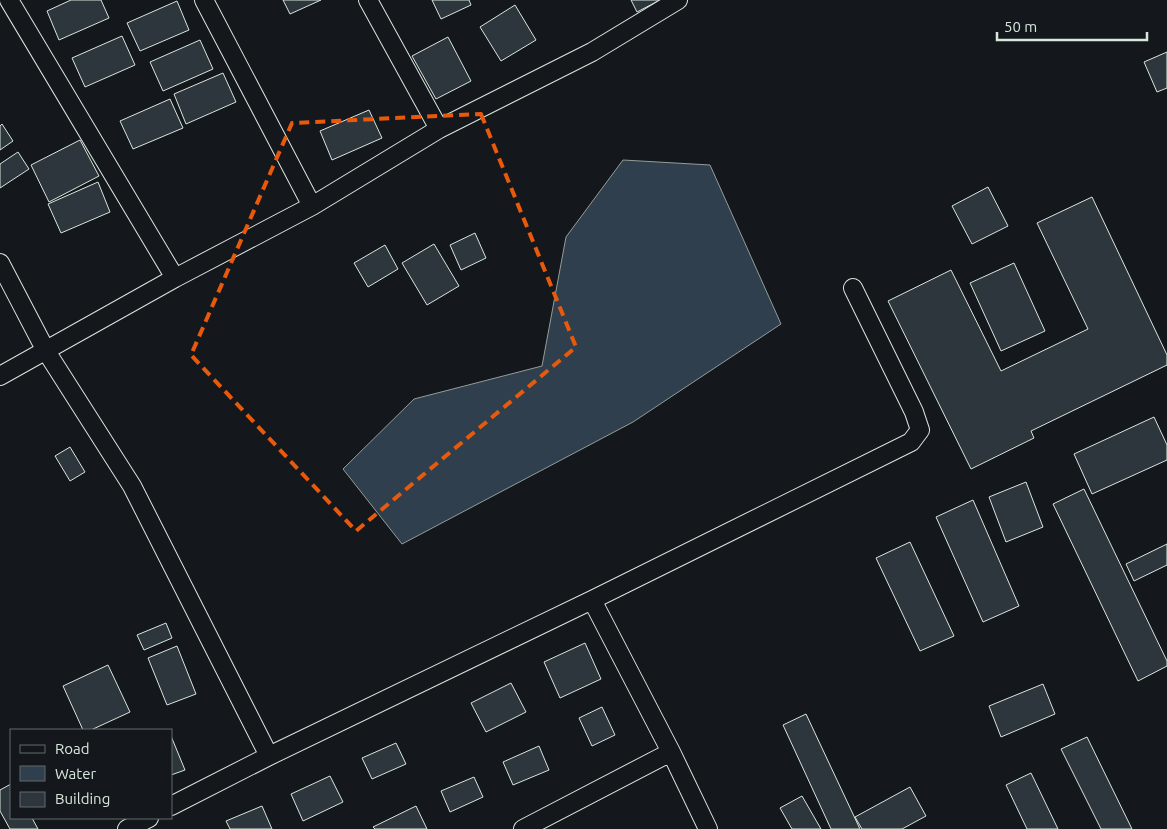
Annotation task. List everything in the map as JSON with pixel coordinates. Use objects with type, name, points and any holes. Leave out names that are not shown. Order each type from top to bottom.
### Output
[{"type":"street","points":[[9,0],[175,278]]},
{"type":"street","points":[[204,0],[312,206]]},
{"type":"street","points":[[368,0],[439,129]]},
{"type":"street","points":[[0,376],[175,278],[312,206],[439,129],[592,52],[678,0]]},
{"type":"street","points":[[0,263],[46,351],[132,486],[269,756]]},
{"type":"street","points":[[172,805],[269,756],[592,600],[911,442],[920,430],[914,412],[853,288]]},
{"type":"street","points":[[592,600],[708,829]]},
{"type":"street","points":[[523,829],[670,752]]},
{"type":"street","points":[[127,829],[147,819]]},
{"type":"highlighted area","points":[[481,114],[576,347],[356,531],[191,355],[292,123]]},
{"type":"water","points":[[623,160],[710,165],[781,324],[633,422],[402,544],[343,469],[414,399],[542,366],[566,237]]},
{"type":"building","points":[[71,0],[101,0],[109,18],[59,40],[47,11]]},
{"type":"building","points":[[283,0],[321,0],[290,14]]},
{"type":"building","points":[[432,0],[469,0],[471,5],[441,19]]},
{"type":"building","points":[[631,0],[660,0],[637,12]]},
{"type":"building","points":[[177,1],[189,30],[140,51],[127,23]]},
{"type":"building","points":[[515,5],[536,40],[501,61],[480,27]]},
{"type":"building","points":[[122,36],[135,65],[85,87],[72,58]]},
{"type":"building","points":[[448,37],[471,81],[436,99],[412,56]]},
{"type":"building","points":[[200,40],[213,69],[163,91],[150,62]]},
{"type":"building","points":[[1167,52],[1167,88],[1157,92],[1144,62]]},
{"type":"building","points":[[223,73],[236,102],[186,124],[174,94]]},
{"type":"building","points":[[170,99],[183,128],[133,149],[120,121]]},
{"type":"building","points":[[369,110],[382,138],[332,160],[320,131]]},
{"type":"building","points":[[2,124],[13,141],[0,150],[0,126]]},
{"type":"building","points":[[80,140],[99,176],[49,202],[31,165]]},
{"type":"building","points":[[18,152],[29,169],[0,188],[0,164]]},
{"type":"building","points":[[98,182],[110,212],[61,233],[48,204]]},
{"type":"building","points":[[988,187],[1008,226],[972,244],[952,206]]},
{"type":"building","points":[[1092,197],[1167,355],[1167,365],[1031,431],[1034,438],[971,469],[888,301],[951,270],[1001,371],[1088,329],[1037,223]]},
{"type":"building","points":[[475,233],[486,258],[461,270],[450,245]]},
{"type":"building","points":[[434,244],[459,286],[427,305],[402,263]]},
{"type":"building","points":[[385,245],[398,269],[368,287],[354,263]]},
{"type":"building","points":[[1014,263],[1045,331],[1001,351],[970,283]]},
{"type":"building","points":[[1154,417],[1167,445],[1167,460],[1092,494],[1074,454]]},
{"type":"building","points":[[70,447],[85,472],[70,481],[55,456]]},
{"type":"building","points":[[1026,482],[1043,527],[1006,542],[989,497]]},
{"type":"building","points":[[1084,489],[1167,661],[1167,666],[1138,681],[1053,504]]},
{"type":"building","points":[[973,500],[1019,606],[983,622],[936,517]]},
{"type":"building","points":[[910,542],[954,636],[920,651],[876,558]]},
{"type":"building","points":[[1167,544],[1167,565],[1134,581],[1126,564]]},
{"type":"building","points":[[166,623],[172,638],[144,650],[137,635]]},
{"type":"building","points":[[585,643],[601,679],[560,698],[544,662]]},
{"type":"building","points":[[177,646],[196,694],[167,705],[148,658]]},
{"type":"building","points":[[108,665],[130,712],[93,729],[83,729],[63,686]]},
{"type":"building","points":[[511,683],[526,712],[486,732],[471,703]]},
{"type":"building","points":[[1043,684],[1055,714],[1001,737],[989,706]]},
{"type":"building","points":[[602,707],[615,735],[592,746],[579,718]]},
{"type":"building","points":[[806,714],[860,829],[831,829],[783,725]]},
{"type":"building","points":[[1087,737],[1132,829],[1101,829],[1061,749]]},
{"type":"building","points":[[172,738],[185,770],[172,775]]},
{"type":"building","points":[[396,743],[406,764],[372,779],[362,758]]},
{"type":"building","points":[[539,746],[549,770],[513,785],[503,762]]},
{"type":"building","points":[[1031,773],[1058,829],[1027,829],[1006,785]]},
{"type":"building","points":[[330,776],[343,802],[303,821],[291,794]]},
{"type":"building","points":[[474,777],[483,797],[450,812],[441,791]]},
{"type":"building","points":[[10,785],[10,819],[33,819],[38,829],[10,829],[0,811],[0,790]]},
{"type":"building","points":[[910,787],[926,816],[902,829],[862,829],[855,817]]},
{"type":"building","points":[[802,796],[821,829],[792,829],[780,808]]},
{"type":"building","points":[[262,806],[272,829],[230,829],[226,821]]},
{"type":"building","points":[[416,806],[427,829],[375,829],[373,827]]}]
